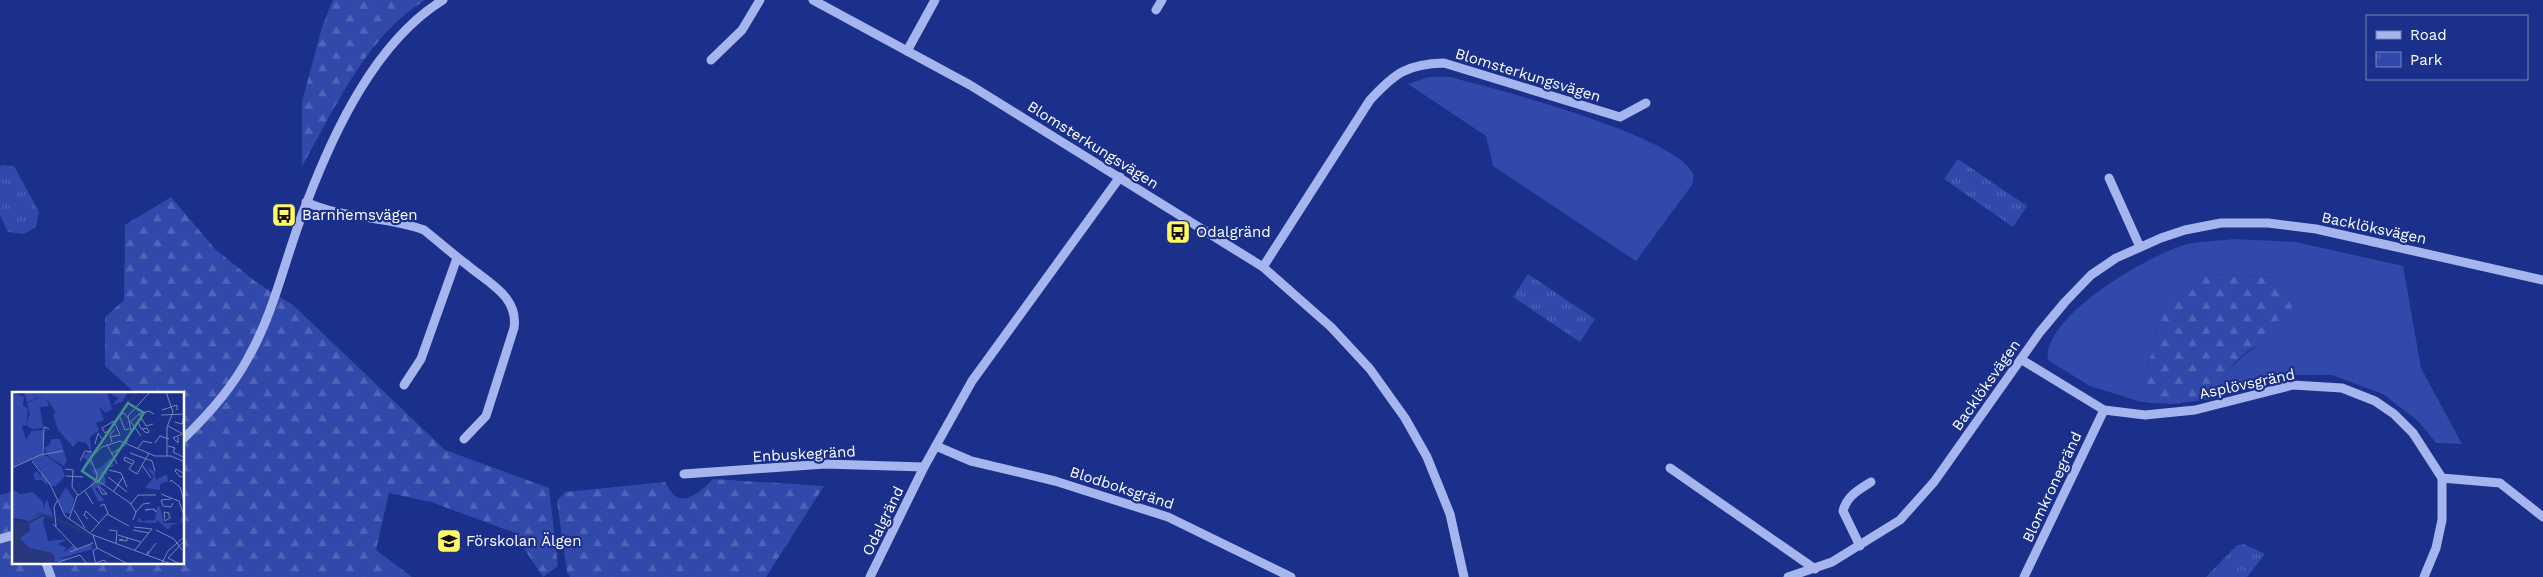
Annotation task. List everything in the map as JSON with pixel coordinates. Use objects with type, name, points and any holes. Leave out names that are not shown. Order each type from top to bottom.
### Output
[{"type":"street","points":[[185,437],[223,396],[248,358],[270,313],[306,202],[352,102],[395,42],[424,12],[442,0]]},
{"type":"street","points":[[711,60],[742,30],[760,0]]},
{"type":"street","name":"Blomsterkungsvägen","points":[[813,0],[970,85],[1263,267],[1330,327],[1370,369],[1405,418],[1427,457],[1450,514],[1464,577]]},
{"type":"street","points":[[907,51],[935,0]]},
{"type":"street","points":[[1156,10],[1162,0]]},
{"type":"street","name":"Blomsterkungsvägen","points":[[1263,267],[1370,100],[1389,79],[1407,68],[1422,63],[1444,63],[1620,117],[1646,103]]},
{"type":"street","name":"Odalgränd","points":[[870,577],[924,467],[972,381],[1120,177]]},
{"type":"street","points":[[2109,178],[2140,247]]},
{"type":"street","points":[[306,202],[322,209],[410,224],[424,230],[457,258],[498,288],[516,315],[514,328],[486,416],[464,439]]},
{"type":"street","name":"Backlöksvägen","points":[[1788,577],[1815,569],[1860,546],[1900,520],[1916,504],[2022,360],[2040,332],[2077,289],[2116,258],[2140,247],[2185,230],[2208,225],[2235,222],[2268,223],[2316,230],[2543,280]]},
{"type":"street","points":[[404,385],[421,359],[457,258]]},
{"type":"street","name":"Asplövsgränd","points":[[2022,360],[2104,410],[2154,414],[2195,410],[2293,385],[2342,388],[2374,402],[2394,414],[2413,433],[2442,478]]},
{"type":"street","name":"Blomkronegränd","points":[[2024,577],[2104,410]]},
{"type":"street","name":"Blodboksgränd","points":[[936,446],[971,461],[1055,480],[1168,517],[1291,577]]},
{"type":"street","name":"Enbuskegränd","points":[[684,474],[825,464],[924,467]]},
{"type":"street","points":[[1670,468],[1815,569]]},
{"type":"street","points":[[2424,577],[2436,548],[2442,520],[2442,478],[2500,483],[2543,517]]},
{"type":"street","points":[[1860,546],[1842,511],[1851,495],[1871,482]]},
{"type":"street","points":[[46,564],[51,577]]},
{"type":"green space","points":[[333,0],[425,0],[404,15],[369,53],[340,98],[302,166],[302,102],[322,27]]},
{"type":"green space","points":[[1428,77],[1450,77],[1472,83],[1582,115],[1621,130],[1655,144],[1680,159],[1693,174],[1692,185],[1636,261],[1493,166],[1486,136],[1408,84]]},
{"type":"green space","points":[[1958,159],[2027,206],[2013,227],[1944,179]]},
{"type":"green space","points":[[0,166],[14,166],[39,212],[36,227],[24,234],[8,232],[0,215]]},
{"type":"green space","points":[[171,197],[215,249],[256,282],[293,305],[445,450],[549,488],[558,566],[543,577],[513,532],[431,502],[389,493],[376,550],[412,577],[0,577],[0,495],[12,492],[12,564],[185,564],[185,392],[134,392],[105,366],[105,317],[124,300],[125,225]]},
{"type":"green space","points":[[2233,239],[2296,242],[2403,266],[2421,368],[2462,444],[2436,443],[2418,421],[2383,394],[2332,375],[2292,375],[2211,399],[2234,364],[2258,346],[2269,341],[2279,278],[2208,274],[2153,316],[2158,341],[2149,360],[2141,402],[2090,386],[2048,360],[2050,343],[2062,325],[2079,307],[2126,273],[2171,250],[2188,244]]},
{"type":"green space","points":[[1528,274],[1595,319],[1580,342],[1513,297]]},
{"type":"green space","points":[[2208,274],[2279,278],[2294,303],[2285,324],[2274,337],[2251,349],[2236,361],[2222,379],[2211,399],[2173,404],[2141,402],[2149,360],[2158,341],[2153,316],[2168,297]]},
{"type":"green space","points":[[713,479],[824,486],[766,577],[570,577],[567,572],[557,501],[565,492],[665,482],[675,496],[685,498],[696,494]]},
{"type":"green space","points":[[2244,544],[2265,554],[2247,577],[2206,577],[2236,546]]},
{"type":"place","name":"Barnhemsvägen","points":[[284,215]]},
{"type":"place","name":"Odalgränd","points":[[1178,232]]},
{"type":"place","name":"Förskolan Älgen","points":[[449,541]]}]
